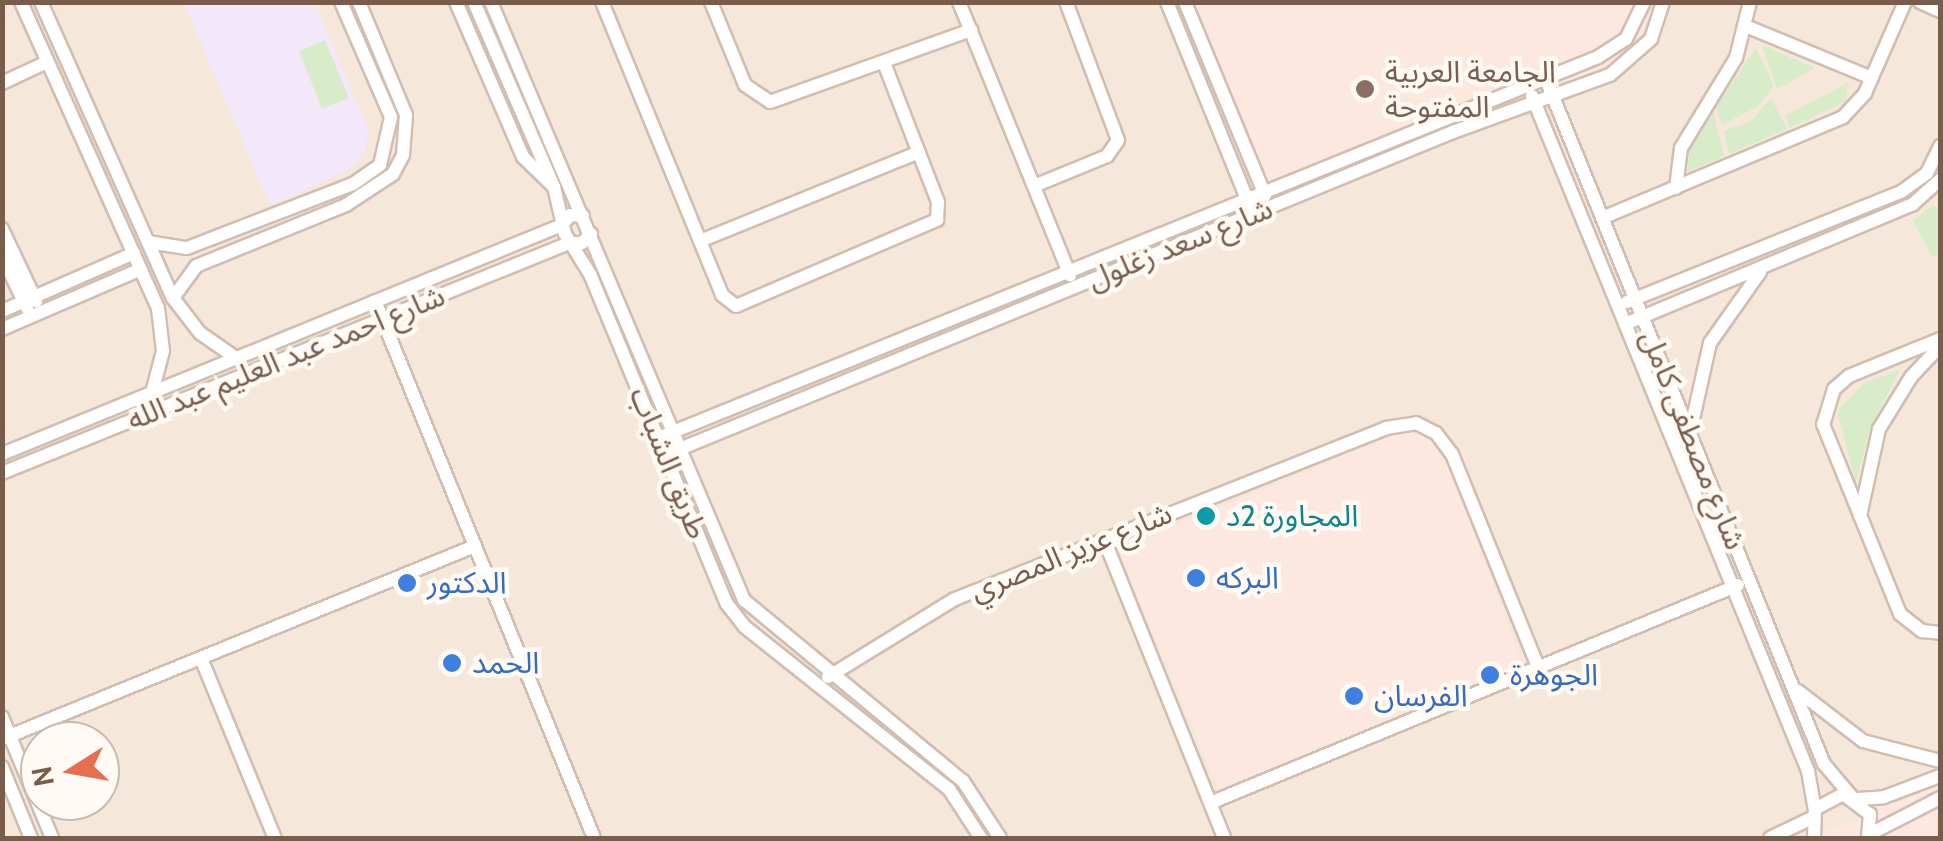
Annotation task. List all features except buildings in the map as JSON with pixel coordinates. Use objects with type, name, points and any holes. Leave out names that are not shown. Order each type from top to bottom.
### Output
[{"type":"street","points":[[21,2],[141,269],[162,329],[152,393]]},
{"type":"street","points":[[41,2],[173,298],[200,333],[236,358]]},
{"type":"street","points":[[148,242],[187,248],[353,184],[380,165],[391,118],[340,2]]},
{"type":"street","points":[[173,298],[196,266],[346,205],[393,174],[403,156],[406,115],[359,2]]},
{"type":"street","points":[[456,2],[523,157],[554,187]]},
{"type":"street","name":"طريق الشباب","points":[[474,2],[554,187],[569,243],[590,274],[735,616],[949,789],[982,838]]},
{"type":"street","name":"طريق الشباب","points":[[492,2],[744,600],[963,781],[1000,838]]},
{"type":"street","points":[[602,2],[722,296],[744,305],[932,226],[940,212],[884,64]]},
{"type":"street","points":[[711,2],[745,85],[770,102],[971,30]]},
{"type":"street","points":[[959,2],[1075,286]]},
{"type":"street","points":[[1034,186],[1107,156],[1118,140],[1066,2]]},
{"type":"street","points":[[1167,2],[1252,214]]},
{"type":"street","points":[[1185,2],[1270,207]]},
{"type":"street","name":"شارع سعد زغلول","points":[[658,438],[1613,50],[1636,25],[1644,2]]},
{"type":"street","name":"شارع سعد زغلول","points":[[665,455],[1252,214],[1626,66],[1651,39],[1663,2]]},
{"type":"street","points":[[1676,188],[1681,148],[1748,27],[1750,2]]},
{"type":"street","points":[[1602,218],[1828,126],[1855,106],[1872,78],[1905,2]]},
{"type":"street","points":[[1920,2],[1940,11]]},
{"type":"street","points":[[1748,27],[1872,78]]},
{"type":"street","points":[[2,83],[47,62]]},
{"type":"street","name":"شارع مصطفى كامل","points":[[1545,77],[1824,764],[1870,814],[1869,836]]},
{"type":"street","name":"شارع مصطفى كامل","points":[[1527,84],[1812,783],[1814,838]]},
{"type":"street","points":[[1542,122],[1561,115]]},
{"type":"street","points":[[1617,306],[1901,192],[1927,172],[1940,146]]},
{"type":"street","points":[[700,242],[919,152]]},
{"type":"street","points":[[99,177],[116,170]]},
{"type":"street","points":[[1625,324],[1913,204],[1940,180]]},
{"type":"street","points":[[562,225],[570,215],[583,216]]},
{"type":"street","name":"شارع احمد عبد العليم عبد الله","points":[[2,454],[562,225]]},
{"type":"street","points":[[2,228],[36,314]]},
{"type":"street","points":[[569,243],[582,244],[591,234]]},
{"type":"street","name":"شارع احمد عبد العليم عبد الله","points":[[2,473],[569,243]]},
{"type":"street","points":[[2,311],[134,253]]},
{"type":"street","points":[[2,256],[29,299]]},
{"type":"street","points":[[1691,436],[1696,388],[1710,344],[1764,267]]},
{"type":"street","points":[[2,329],[141,269]]},
{"type":"street","points":[[376,301],[594,838]]},
{"type":"street","points":[[1860,518],[1879,429],[1911,377],[1940,342]]},
{"type":"street","points":[[1940,342],[1848,376],[1825,405],[1827,442],[1900,614],[1922,630],[1940,633]]},
{"type":"street","name":"شارع عزيز المصري","points":[[816,684],[939,606],[1386,428],[1416,423],[1436,433],[1452,454],[1538,668]]},
{"type":"street","points":[[1104,539],[1224,838]]},
{"type":"street","points":[[6,737],[475,546]]},
{"type":"street","points":[[1210,803],[1749,580]]},
{"type":"street","points":[[201,658],[275,838]]},
{"type":"street","points":[[1793,686],[1862,740],[1940,761]]},
{"type":"street","points":[[2,718],[6,737],[52,838]]},
{"type":"street","points":[[2,767],[32,838]]},
{"type":"street","points":[[1770,838],[1835,795],[1884,798],[1940,776]]},
{"type":"street","points":[[1869,836],[1940,798]]},
{"type":"shaded area","points":[[2,3],[1940,3],[1940,838],[3,838]]},
{"type":"shaded area","points":[[184,3],[315,3],[368,130],[365,152],[347,171],[270,205]]},
{"type":"shaded area","points":[[1177,3],[1654,3],[1641,36],[1611,64],[1258,202]]},
{"type":"shaded area","points":[[1405,431],[1429,437],[1446,455],[1522,664],[1219,790],[1118,550]]},
{"type":"shaded area","points":[[1940,786],[1940,838],[1809,838]]},
{"type":"green space","points":[[325,40],[349,98],[322,109],[299,51]]},
{"type":"green space","points":[[1762,45],[1815,68],[1777,89]]},
{"type":"green space","points":[[1756,48],[1774,86],[1757,107],[1722,125],[1716,107]]},
{"type":"green space","points":[[1848,83],[1846,101],[1790,128],[1786,115]]},
{"type":"green space","points":[[1771,98],[1787,129],[1729,154],[1724,131],[1751,121]]},
{"type":"green space","points":[[1713,111],[1724,156],[1687,172],[1690,147]]},
{"type":"green space","points":[[1933,205],[1940,212],[1940,252],[1932,257],[1913,221]]},
{"type":"green space","points":[[1900,370],[1870,427],[1856,483],[1837,411],[1865,382]]},
{"type":"place","name":"الجامعة العربية المفتوحة","points":[[1365,89]]},
{"type":"place","name":"المجاورة 2د","points":[[1206,516]]},
{"type":"place","name":"البركه","points":[[1196,578]]},
{"type":"place","name":"الدكتور","points":[[407,583]]},
{"type":"place","name":"الحمد","points":[[452,663]]},
{"type":"place","name":"الجوهرة","points":[[1490,675]]},
{"type":"place","name":"الفرسان","points":[[1354,696]]}]
